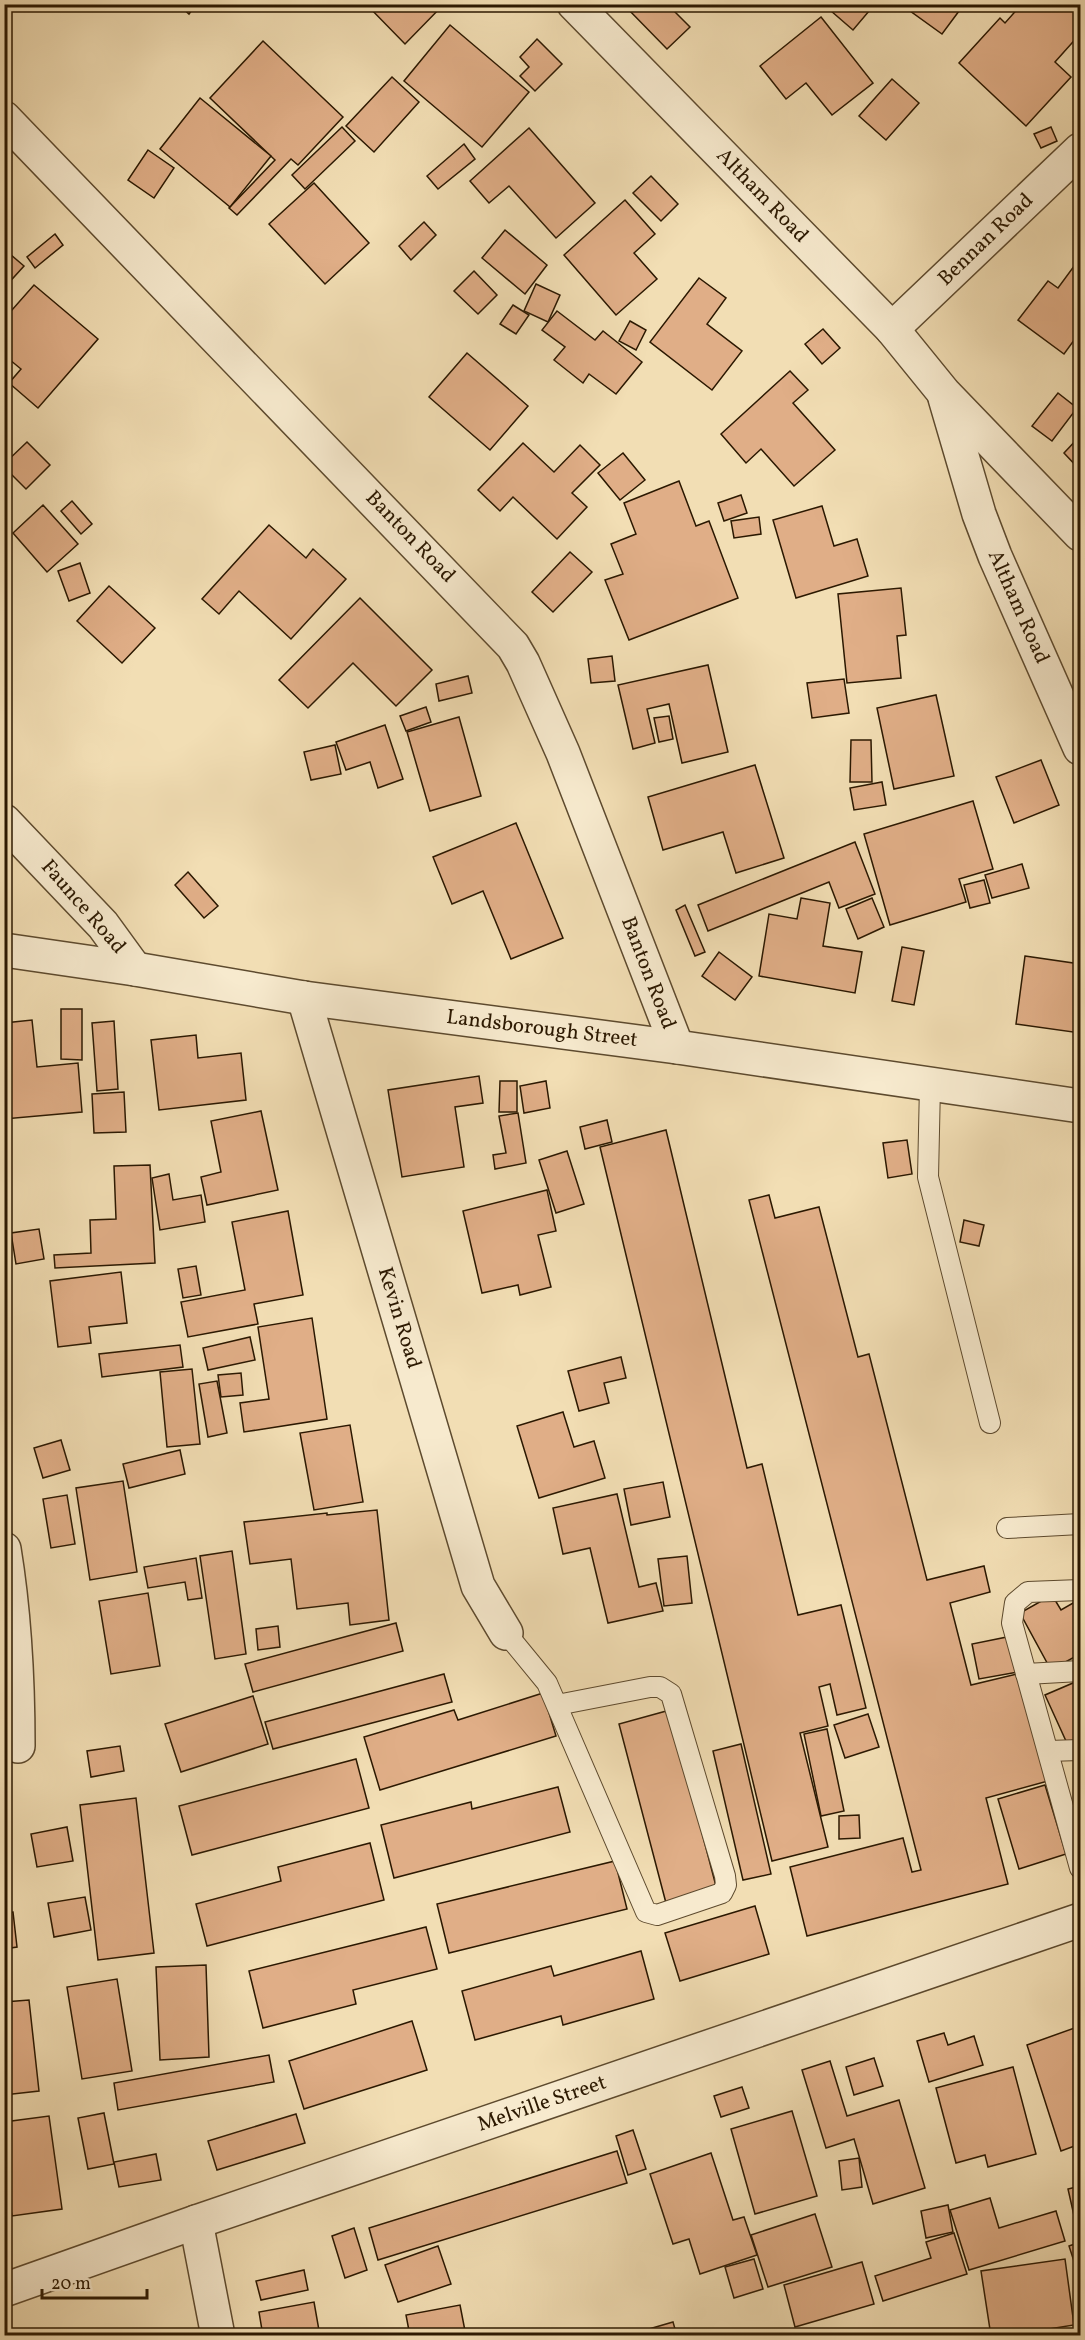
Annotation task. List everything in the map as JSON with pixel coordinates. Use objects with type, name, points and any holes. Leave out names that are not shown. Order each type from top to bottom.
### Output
[{"type":"street","name":"Altham Road","points":[[574,4],[892,329],[944,393],[1080,534]]},
{"type":"street","name":"Banton Road","points":[[4,117],[513,646],[563,753],[677,1047]]},
{"type":"street","name":"Bennan Road","points":[[892,329],[1080,150]]},
{"type":"street","name":"Altham Road","points":[[944,393],[967,474],[991,545],[1080,748]]},
{"type":"street","name":"Faunce Road","points":[[4,821],[103,925],[135,969]]},
{"type":"street","name":"Landsborough Street","points":[[4,950],[135,969],[304,998],[677,1047],[1080,1106]]},
{"type":"street","name":"Kevin Road","points":[[304,998],[478,1586],[506,1633]]},
{"type":"street","points":[[4,1549],[13,1605],[18,1676],[18,1746]]},
{"type":"street","name":"Melville Street","points":[[4,2289],[1080,1920]]},
{"type":"street","points":[[196,2222],[218,2336]]},
{"type":"lane","points":[[930,1085],[928,1177],[990,1423]]},
{"type":"lane","points":[[1007,1528],[1080,1524]]},
{"type":"lane","points":[[1080,1590],[1028,1592],[1015,1603],[1012,1623],[1080,1868]]},
{"type":"lane","points":[[506,1633],[547,1683],[646,1912],[657,1915],[722,1893],[726,1885],[724,1876],[671,1694],[660,1687],[650,1687],[557,1704]]},
{"type":"lane","points":[[1026,1674],[1080,1671]]},
{"type":"lane","points":[[1048,1751],[1080,1750]]},
{"type":"building","points":[[178,4],[196,4],[189,14]]},
{"type":"building","points":[[366,4],[444,4],[405,44]]},
{"type":"building","points":[[629,4],[667,4],[690,27],[667,49],[626,7]]},
{"type":"building","points":[[823,4],[875,4],[853,30]]},
{"type":"building","points":[[909,4],[937,4],[940,7],[942,4],[959,4],[962,7],[942,34],[906,8]]},
{"type":"building","points":[[1022,4],[1080,4],[1080,34],[1055,62],[1071,77],[1026,126],[959,63],[1000,18],[1005,23]]},
{"type":"building","points":[[821,17],[873,83],[832,115],[806,83],[786,99],[760,66]]},
{"type":"building","points":[[450,25],[529,92],[482,147],[404,81]]},
{"type":"building","points":[[537,39],[562,64],[535,91],[520,76],[529,67],[520,57]]},
{"type":"building","points":[[263,41],[343,117],[298,165],[291,159],[237,215],[229,208],[275,160],[210,98]]},
{"type":"building","points":[[392,77],[419,102],[374,152],[346,126]]},
{"type":"building","points":[[892,79],[919,103],[886,140],[859,116]]},
{"type":"building","points":[[200,98],[271,156],[230,207],[160,149]]},
{"type":"building","points":[[342,127],[355,141],[305,189],[292,175]]},
{"type":"building","points":[[1051,127],[1057,141],[1041,148],[1034,134]]},
{"type":"building","points":[[529,128],[595,203],[556,238],[509,186],[489,203],[470,181]]},
{"type":"building","points":[[464,144],[475,159],[438,189],[427,176]]},
{"type":"building","points":[[148,150],[174,168],[154,198],[128,180]]},
{"type":"building","points":[[651,176],[678,204],[661,221],[633,193]]},
{"type":"building","points":[[314,183],[369,243],[325,284],[269,224]]},
{"type":"building","points":[[625,200],[655,234],[634,253],[657,279],[616,315],[564,255]]},
{"type":"building","points":[[424,222],[436,235],[411,260],[399,246]]},
{"type":"building","points":[[505,230],[547,265],[525,294],[482,258]]},
{"type":"building","points":[[55,234],[63,245],[35,268],[27,257]]},
{"type":"building","points":[[4,249],[24,266],[4,288]]},
{"type":"building","points":[[1080,258],[1080,332],[1064,354],[1018,320],[1048,281],[1058,288]]},
{"type":"building","points":[[474,271],[497,295],[478,314],[454,291]]},
{"type":"building","points":[[699,278],[726,298],[707,324],[742,351],[712,390],[650,342]]},
{"type":"building","points":[[536,284],[560,295],[548,322],[524,311]]},
{"type":"building","points":[[34,285],[98,339],[38,408],[9,383],[21,369],[4,355],[4,319]]},
{"type":"building","points":[[513,305],[529,315],[516,334],[500,324]]},
{"type":"building","points":[[557,311],[595,340],[603,331],[642,362],[616,394],[589,374],[583,383],[554,360],[565,347],[542,330]]},
{"type":"building","points":[[630,321],[646,330],[636,350],[619,341]]},
{"type":"building","points":[[823,329],[840,348],[822,364],[805,344]]},
{"type":"building","points":[[467,353],[528,406],[490,450],[429,397]]},
{"type":"building","points":[[790,371],[808,390],[793,403],[835,450],[794,486],[761,449],[746,463],[721,434]]},
{"type":"building","points":[[1058,393],[1077,408],[1052,441],[1032,426]]},
{"type":"building","points":[[1080,436],[1080,470],[1064,453]]},
{"type":"building","points":[[27,442],[50,465],[26,489],[4,467],[4,464]]},
{"type":"building","points":[[523,443],[554,472],[580,445],[600,465],[572,493],[587,507],[557,539],[513,497],[500,511],[478,490]]},
{"type":"building","points":[[623,453],[645,480],[620,500],[598,473]]},
{"type":"building","points":[[679,481],[696,526],[709,521],[738,598],[629,640],[605,580],[623,574],[611,544],[636,534],[624,503]]},
{"type":"building","points":[[741,495],[747,513],[724,521],[718,503]]},
{"type":"building","points":[[72,501],[92,524],[81,534],[61,511]]},
{"type":"building","points":[[43,505],[78,544],[47,572],[13,533]]},
{"type":"building","points":[[822,506],[834,546],[857,539],[868,576],[796,598],[773,520]]},
{"type":"building","points":[[759,517],[761,534],[734,538],[731,521]]},
{"type":"building","points":[[269,525],[306,558],[313,549],[346,579],[291,639],[239,591],[219,614],[202,599]]},
{"type":"building","points":[[570,552],[592,572],[553,612],[532,592]]},
{"type":"building","points":[[80,563],[90,593],[69,601],[58,571]]},
{"type":"building","points":[[109,586],[155,628],[122,663],[77,621]]},
{"type":"building","points":[[901,588],[906,635],[897,636],[901,678],[847,683],[838,594]]},
{"type":"building","points":[[360,598],[432,670],[396,706],[353,663],[308,708],[279,680]]},
{"type":"building","points":[[612,656],[615,681],[591,683],[588,659]]},
{"type":"building","points":[[708,665],[728,752],[682,763],[669,704],[647,709],[655,743],[633,749],[618,685]]},
{"type":"building","points":[[468,676],[472,693],[439,701],[436,684]]},
{"type":"building","points":[[844,679],[849,713],[812,718],[807,683]]},
{"type":"building","points":[[936,695],[954,776],[894,789],[877,708]]},
{"type":"building","points":[[426,707],[431,722],[406,731],[400,716]]},
{"type":"building","points":[[669,716],[673,739],[659,742],[654,718]]},
{"type":"building","points":[[459,717],[481,796],[430,811],[407,732]]},
{"type":"building","points":[[385,725],[403,779],[378,788],[370,762],[346,770],[336,742]]},
{"type":"building","points":[[851,740],[871,740],[872,782],[850,782]]},
{"type":"building","points":[[335,745],[341,774],[311,780],[304,752]]},
{"type":"building","points":[[1041,760],[1059,805],[1014,823],[996,777]]},
{"type":"building","points":[[755,765],[784,858],[736,873],[723,832],[663,850],[648,797]]},
{"type":"building","points":[[882,782],[886,805],[854,810],[850,788]]},
{"type":"building","points":[[973,801],[993,869],[959,879],[966,902],[890,925],[864,834]]},
{"type":"building","points":[[516,823],[563,938],[511,959],[483,891],[452,904],[433,857]]},
{"type":"building","points":[[855,842],[875,894],[839,908],[829,882],[708,931],[698,905]]},
{"type":"building","points":[[1022,864],[1029,888],[992,898],[985,875]]},
{"type":"building","points":[[188,872],[218,906],[204,918],[175,885]]},
{"type":"building","points":[[984,880],[990,903],[970,908],[964,885]]},
{"type":"building","points":[[801,898],[830,903],[823,946],[862,952],[855,993],[759,976],[769,914],[797,919]]},
{"type":"building","points":[[872,898],[884,927],[858,939],[846,909]]},
{"type":"building","points":[[685,905],[705,952],[695,956],[676,910]]},
{"type":"building","points":[[902,947],[924,951],[914,1005],[892,1001]]},
{"type":"building","points":[[719,952],[752,977],[735,1000],[702,976]]},
{"type":"building","points":[[1025,956],[1080,964],[1080,1033],[1016,1024]]},
{"type":"building","points":[[61,1009],[82,1009],[82,1060],[61,1059]]},
{"type":"building","points":[[32,1020],[37,1067],[78,1063],[82,1112],[4,1119],[4,1023]]},
{"type":"building","points":[[114,1021],[118,1089],[97,1091],[92,1023]]},
{"type":"building","points":[[196,1035],[198,1058],[241,1053],[246,1100],[159,1110],[151,1040]]},
{"type":"building","points":[[479,1076],[483,1103],[455,1107],[464,1167],[402,1177],[388,1090]]},
{"type":"building","points":[[500,1081],[517,1081],[517,1112],[499,1112]]},
{"type":"building","points":[[546,1081],[550,1108],[524,1113],[520,1086]]},
{"type":"building","points":[[124,1092],[126,1132],[94,1133],[92,1094]]},
{"type":"building","points":[[261,1111],[278,1190],[207,1205],[201,1177],[221,1172],[211,1121]]},
{"type":"building","points":[[518,1113],[526,1163],[495,1169],[493,1155],[506,1153],[499,1116]]},
{"type":"building","points":[[607,1120],[612,1142],[585,1149],[580,1127]]},
{"type":"building","points":[[666,1130],[747,1468],[762,1464],[798,1615],[841,1605],[866,1708],[837,1715],[830,1684],[819,1687],[828,1726],[800,1733],[828,1847],[772,1861],[600,1147]]},
{"type":"building","points":[[907,1140],[912,1174],[888,1178],[883,1143]]},
{"type":"building","points":[[567,1151],[584,1204],[556,1213],[539,1160]]},
{"type":"building","points":[[150,1165],[155,1263],[55,1268],[54,1255],[91,1253],[90,1220],[116,1219],[114,1166]]},
{"type":"building","points":[[169,1174],[173,1200],[201,1195],[205,1222],[160,1230],[152,1178]]},
{"type":"building","points":[[547,1190],[556,1231],[538,1235],[551,1287],[520,1295],[518,1285],[482,1293],[463,1211]]},
{"type":"building","points":[[769,1195],[775,1218],[819,1207],[858,1357],[869,1354],[927,1580],[984,1566],[990,1592],[950,1603],[971,1685],[1021,1673],[1048,1781],[986,1798],[1008,1884],[807,1936],[790,1867],[903,1838],[912,1872],[921,1870],[749,1200]]},
{"type":"building","points":[[288,1211],[303,1295],[254,1304],[258,1324],[188,1337],[181,1302],[245,1290],[232,1222]]},
{"type":"building","points":[[964,1220],[984,1225],[979,1246],[960,1242]]},
{"type":"building","points":[[39,1229],[44,1259],[16,1264],[11,1233]]},
{"type":"building","points":[[196,1266],[201,1295],[183,1298],[178,1269]]},
{"type":"building","points":[[121,1272],[127,1323],[89,1327],[91,1343],[58,1347],[50,1281]]},
{"type":"building","points":[[312,1318],[327,1419],[244,1432],[240,1403],[269,1399],[258,1327]]},
{"type":"building","points":[[250,1337],[255,1360],[208,1370],[203,1348]]},
{"type":"building","points":[[180,1345],[183,1367],[102,1377],[99,1354]]},
{"type":"building","points":[[621,1357],[626,1378],[604,1383],[609,1403],[579,1411],[568,1371]]},
{"type":"building","points":[[192,1369],[200,1444],[167,1447],[160,1372]]},
{"type":"building","points":[[241,1373],[243,1395],[221,1397],[218,1375]]},
{"type":"building","points":[[217,1381],[227,1433],[208,1437],[199,1384]]},
{"type":"building","points":[[563,1412],[574,1447],[594,1441],[605,1478],[539,1498],[517,1426]]},
{"type":"building","points":[[350,1425],[363,1502],[314,1510],[300,1433]]},
{"type":"building","points":[[61,1440],[70,1470],[43,1478],[34,1448]]},
{"type":"building","points":[[180,1450],[185,1474],[129,1488],[123,1464]]},
{"type":"building","points":[[123,1481],[137,1572],[90,1580],[76,1488]]},
{"type":"building","points":[[663,1482],[670,1517],[631,1525],[624,1489]]},
{"type":"building","points":[[617,1494],[639,1587],[656,1583],[663,1611],[608,1623],[590,1548],[563,1554],[553,1508]]},
{"type":"building","points":[[67,1495],[75,1544],[51,1548],[43,1499]]},
{"type":"building","points":[[377,1510],[389,1620],[350,1625],[348,1603],[297,1609],[291,1559],[250,1564],[244,1522]]},
{"type":"building","points":[[232,1551],[246,1654],[215,1659],[200,1556]]},
{"type":"building","points":[[687,1556],[692,1603],[664,1606],[658,1559]]},
{"type":"building","points":[[196,1558],[202,1598],[188,1600],[185,1582],[148,1588],[144,1567]]},
{"type":"building","points":[[148,1593],[160,1666],[111,1674],[99,1601]]},
{"type":"building","points":[[1052,1595],[1061,1610],[1080,1599],[1080,1654],[1051,1670],[1020,1613]]},
{"type":"building","points":[[396,1623],[403,1651],[253,1692],[245,1664]]},
{"type":"building","points":[[278,1626],[280,1647],[258,1650],[256,1629]]},
{"type":"building","points":[[1012,1636],[1018,1672],[979,1679],[972,1644]]},
{"type":"building","points":[[444,1674],[452,1702],[273,1749],[265,1722]]},
{"type":"building","points":[[1080,1680],[1080,1742],[1066,1741],[1045,1695]]},
{"type":"building","points":[[543,1693],[556,1736],[380,1790],[364,1737],[454,1710],[458,1720]]},
{"type":"building","points":[[253,1696],[268,1744],[181,1772],[165,1724]]},
{"type":"building","points":[[670,1710],[717,1890],[666,1903],[619,1724]]},
{"type":"building","points":[[868,1714],[879,1747],[845,1758],[834,1725]]},
{"type":"building","points":[[827,1729],[844,1811],[821,1816],[804,1734]]},
{"type":"building","points":[[741,1744],[771,1874],[743,1880],[713,1751]]},
{"type":"building","points":[[120,1746],[124,1771],[91,1777],[87,1751]]},
{"type":"building","points":[[356,1759],[369,1808],[192,1855],[179,1806]]},
{"type":"building","points":[[1045,1785],[1066,1854],[1019,1869],[998,1799]]},
{"type":"building","points":[[558,1787],[570,1832],[394,1878],[381,1825],[471,1802],[472,1809]]},
{"type":"building","points":[[136,1798],[154,1953],[98,1960],[80,1805]]},
{"type":"building","points":[[859,1815],[860,1838],[839,1839],[839,1816]]},
{"type":"building","points":[[67,1827],[73,1861],[37,1867],[31,1834]]},
{"type":"building","points":[[370,1843],[384,1900],[207,1946],[196,1904],[281,1881],[278,1867]]},
{"type":"building","points":[[615,1861],[627,1909],[449,1953],[437,1904]]},
{"type":"building","points":[[85,1897],[91,1930],[54,1937],[48,1903]]},
{"type":"building","points":[[755,1906],[769,1954],[680,1981],[665,1933]]},
{"type":"building","points":[[13,1912],[17,1947],[4,1949],[4,1913]]},
{"type":"building","points":[[426,1927],[437,1969],[353,1990],[356,2004],[263,2028],[249,1971]]},
{"type":"building","points":[[641,1951],[654,1999],[563,2025],[561,2016],[475,2040],[462,1991],[551,1966],[554,1976]]},
{"type":"building","points":[[206,1965],[209,2057],[160,2060],[156,1967]]},
{"type":"building","points":[[117,1979],[132,2071],[82,2079],[67,1987]]},
{"type":"building","points":[[29,2000],[39,2091],[4,2095],[4,2002]]},
{"type":"building","points":[[412,2021],[427,2070],[304,2109],[289,2061]]},
{"type":"building","points":[[1080,2026],[1080,2144],[1061,2151],[1027,2045]]},
{"type":"building","points":[[944,2033],[948,2045],[974,2036],[983,2065],[929,2082],[917,2041]]},
{"type":"building","points":[[269,2055],[274,2082],[118,2110],[114,2083]]},
{"type":"building","points":[[874,2058],[883,2086],[854,2095],[846,2067]]},
{"type":"building","points":[[830,2061],[847,2116],[899,2100],[925,2188],[873,2204],[854,2139],[826,2148],[802,2070]]},
{"type":"building","points":[[1013,2067],[1036,2154],[988,2167],[985,2155],[956,2163],[936,2088]]},
{"type":"building","points":[[742,2087],[749,2108],[721,2117],[714,2096]]},
{"type":"building","points":[[792,2111],[817,2196],[755,2214],[731,2129]]},
{"type":"building","points":[[104,2113],[114,2164],[88,2169],[78,2118]]},
{"type":"building","points":[[296,2114],[305,2143],[217,2170],[208,2141]]},
{"type":"building","points":[[49,2116],[62,2209],[12,2216],[4,2167],[4,2122]]},
{"type":"building","points":[[633,2130],[646,2169],[628,2175],[616,2136]]},
{"type":"building","points":[[617,2151],[627,2183],[378,2260],[369,2228]]},
{"type":"building","points":[[711,2153],[733,2220],[744,2217],[757,2255],[700,2274],[689,2239],[673,2244],[650,2174]]},
{"type":"building","points":[[156,2154],[161,2180],[119,2187],[114,2162]]},
{"type":"building","points":[[859,2158],[862,2187],[842,2190],[839,2161]]},
{"type":"building","points":[[1080,2186],[1080,2229],[1077,2229],[1068,2189]]},
{"type":"building","points":[[990,2198],[999,2228],[1056,2211],[1065,2241],[969,2270],[950,2210]]},
{"type":"building","points":[[948,2205],[953,2232],[926,2238],[921,2211]]},
{"type":"building","points":[[815,2214],[832,2267],[768,2287],[751,2235]]},
{"type":"building","points":[[354,2228],[367,2270],[345,2278],[332,2236]]},
{"type":"building","points":[[954,2233],[967,2274],[883,2301],[875,2276],[931,2258],[926,2242]]},
{"type":"building","points":[[1080,2242],[1080,2280],[1069,2246]]},
{"type":"building","points":[[438,2246],[451,2284],[398,2302],[385,2265]]},
{"type":"building","points":[[754,2259],[763,2289],[734,2298],[725,2267]]},
{"type":"building","points":[[1065,2259],[1074,2325],[1006,2336],[991,2336],[981,2271]]},
{"type":"building","points":[[862,2262],[874,2304],[795,2327],[784,2285]]},
{"type":"building","points":[[304,2270],[308,2290],[261,2300],[256,2281]]},
{"type":"building","points":[[314,2302],[320,2336],[263,2336],[259,2312]]},
{"type":"building","points":[[460,2305],[466,2336],[410,2336],[406,2315]]},
{"type":"building","points":[[673,2322],[677,2336],[625,2336]]},
{"type":"building","points":[[350,2330],[351,2336],[323,2336]]}]
